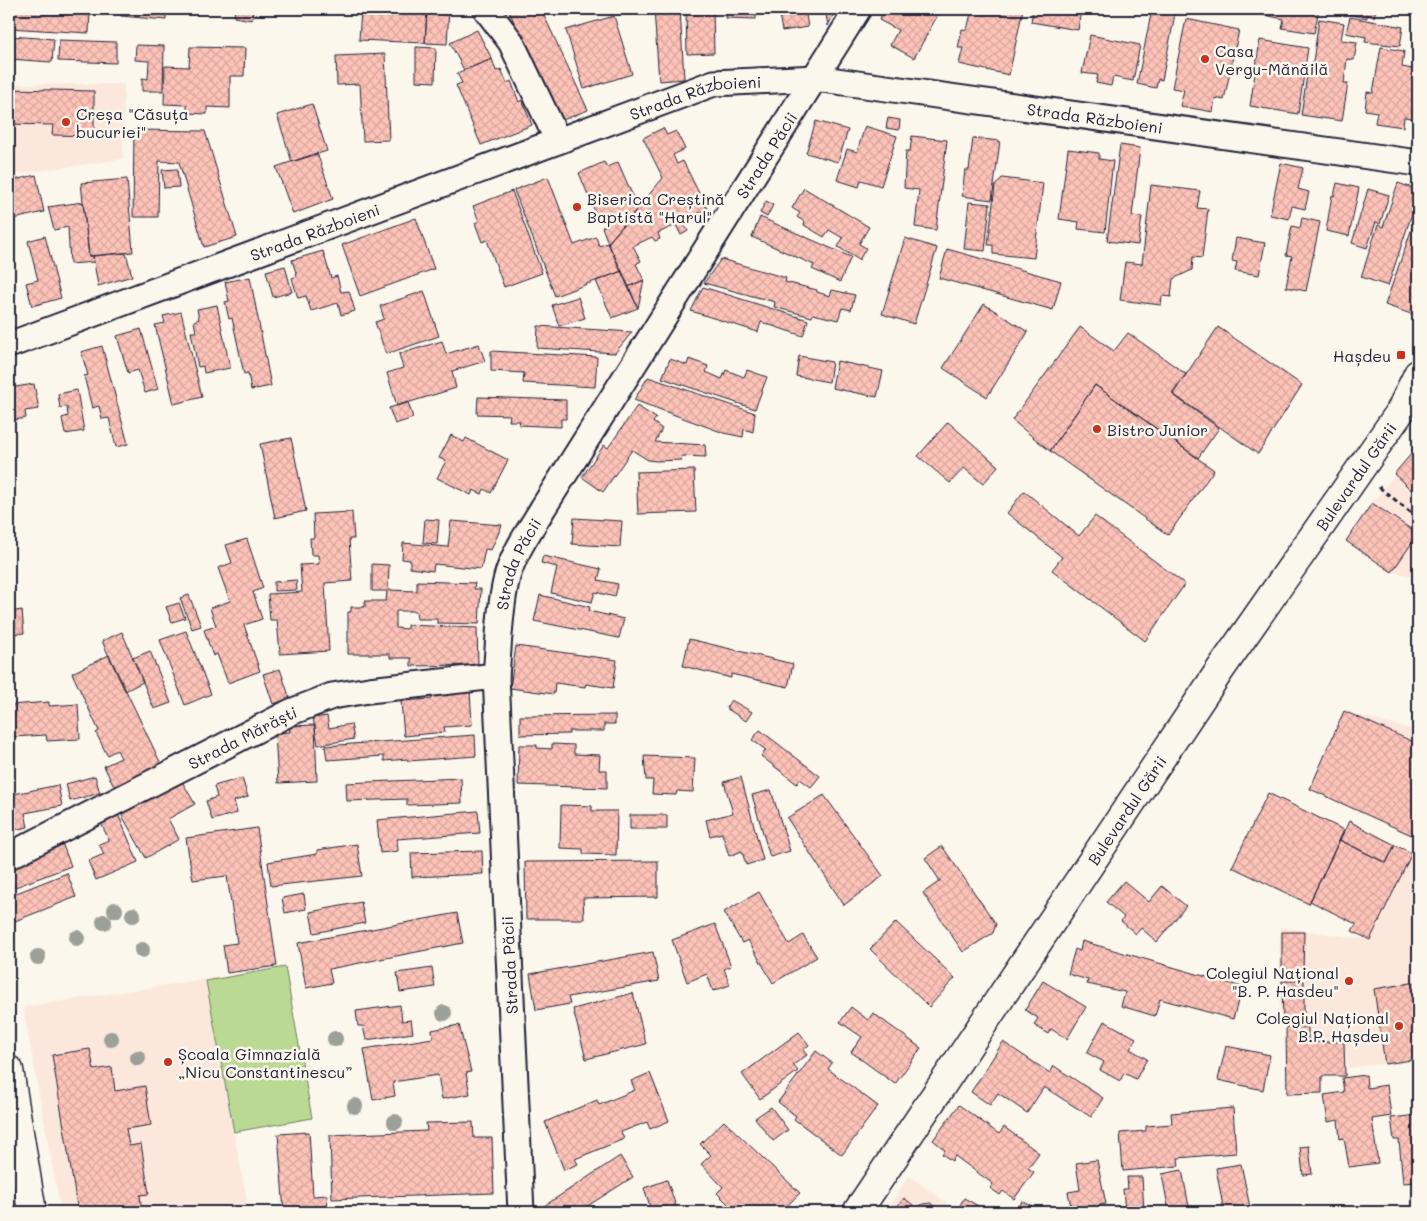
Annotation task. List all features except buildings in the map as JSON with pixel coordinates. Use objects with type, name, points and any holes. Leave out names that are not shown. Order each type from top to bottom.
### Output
[{"type":"street","points":[[486,9],[511,42],[558,141]]},
{"type":"street","name":"Strada Păcii","points":[[521,1212],[496,676],[502,611],[508,575],[520,546],[858,9]]},
{"type":"street","name":"Strada Războieni","points":[[9,345],[714,83],[816,78],[1418,163]]},
{"type":"street","name":"Bulevardul Gării","points":[[858,1212],[1220,670],[1358,472],[1409,404],[1418,374]]},
{"type":"street","name":"Strada Mărăști","points":[[9,856],[291,712],[332,696],[496,676]]},
{"type":"street","points":[[9,1070],[32,1212]]},
{"type":"path","points":[[1358,472],[1418,518]]},
{"type":"shaded area","name":"Creșa \"Căsuța bucuriei\"","points":[[9,84],[124,84],[123,159],[9,175]]},
{"type":"shaded area","points":[[1418,446],[1418,534],[1372,503]]},
{"type":"shaded area","points":[[1418,534],[1418,577],[1392,572]]},
{"type":"shaded area","points":[[1353,714],[1418,731],[1418,744]]},
{"type":"shaded area","name":"Colegiul Național \"B. P. Hasdeu\"","points":[[1418,841],[1418,1059],[1348,1068],[1344,1042],[1308,1042],[1309,1023],[1279,1023],[1280,927],[1370,940]]},
{"type":"shaded area","name":"Școala Gimnazială „Nicu Constantinescu”","points":[[285,967],[312,1118],[234,1132],[249,1212],[61,1212],[23,1007]]},
{"type":"shaded area","points":[[909,1176],[947,1203],[956,1212],[885,1212]]},
{"type":"green space","points":[[285,967],[312,1118],[234,1132],[206,981]]},
{"type":"place","name":"Casa Vergu-Mănăilă","points":[[1205,59]]},
{"type":"place","name":"Creșa \"Căsuța bucuriei\"","points":[[66,122]]},
{"type":"place","name":"Biserica Creștină Baptistă \"Harul\"","points":[[577,207]]},
{"type":"place","name":"Hașdeu","points":[[1401,355]]},
{"type":"place","name":"Bistro Junior","points":[[1097,429]]},
{"type":"place","name":"Colegiul Național \"B. P. Hasdeu\"","points":[[1349,981]]},
{"type":"place","name":"Colegiul Național B.P. Hașdeu","points":[[1399,1026]]},
{"type":"place","name":"Școala Gimnazială „Nicu Constantinescu”","points":[[168,1062]]}]
